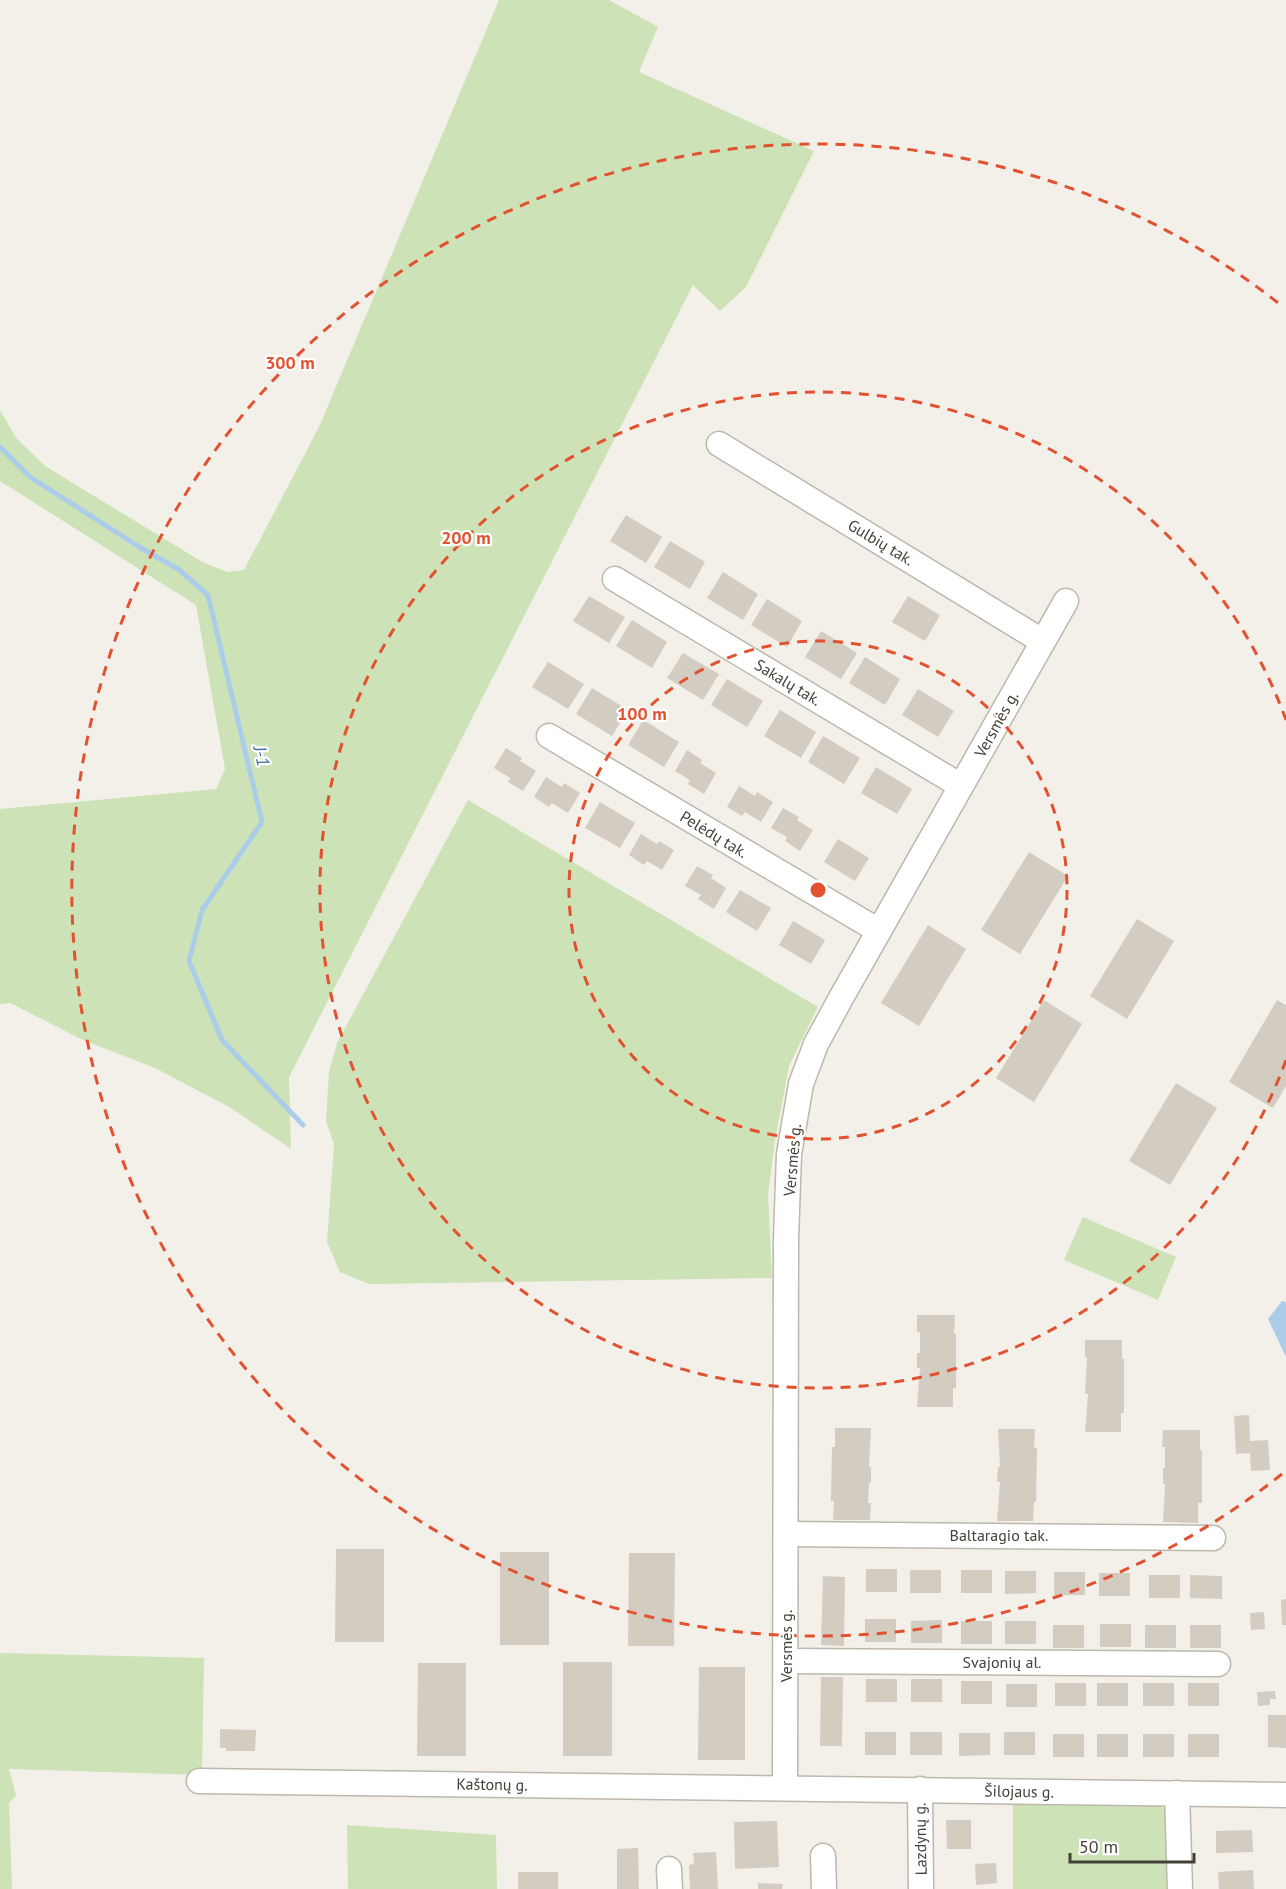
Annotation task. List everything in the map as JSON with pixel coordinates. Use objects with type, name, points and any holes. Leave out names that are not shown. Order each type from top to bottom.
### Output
[{"type":"street","name":"Gulbių tak.","points":[[719,444],[1042,641]]},
{"type":"street","name":"Sakalų tak.","points":[[615,579],[961,786]]},
{"type":"street","name":"Versmės g.","points":[[785,1788],[786,1239],[789,1154],[801,1084],[816,1044],[1065,601]]},
{"type":"street","name":"Pelėdų tak.","points":[[549,736],[879,931]]},
{"type":"street","name":"Baltaragio tak.","points":[[786,1533],[1213,1538]]},
{"type":"street","name":"Svajonių al.","points":[[786,1661],[1218,1664]]},
{"type":"street","name":"Kaštonų g.","points":[[199,1781],[785,1788]]},
{"type":"street","name":"Šilojaus g.","points":[[785,1788],[1286,1795]]},
{"type":"street","name":"Lazdynų g.","points":[[920,1789],[921,1889]]},
{"type":"street","points":[[1177,1793],[1180,1889]]},
{"type":"street","points":[[823,1856],[824,1889]]},
{"type":"green space","points":[[499,0],[609,0],[658,27],[639,72],[814,151],[746,287],[720,311],[693,285],[289,1077],[291,1149],[231,1108],[157,1069],[81,1039],[10,1003],[0,1004],[0,809],[216,789],[225,769],[196,605],[0,481],[0,410],[16,438],[45,466],[204,563],[228,572],[244,570],[319,427]]},
{"type":"green space","points":[[468,800],[818,1007],[789,1066],[775,1140],[768,1195],[772,1278],[369,1284],[340,1272],[327,1242],[334,1144],[326,1121],[329,1072],[337,1043]]},
{"type":"green space","points":[[1083,1217],[1176,1257],[1158,1300],[1064,1260]]},
{"type":"green space","points":[[0,1653],[204,1658],[202,1775],[9,1769],[16,1795],[9,1803],[12,1889],[0,1889]]},
{"type":"green space","points":[[1156,1802],[1169,1814],[1170,1889],[1013,1889],[1013,1803]]},
{"type":"green space","points":[[347,1825],[496,1835],[497,1889],[348,1889]]},
{"type":"water","points":[[1282,1301],[1286,1302],[1286,1357],[1268,1319]]},
{"type":"building","points":[[626,515],[662,537],[646,563],[610,541]]},
{"type":"building","points":[[670,541],[705,562],[690,589],[654,567]]},
{"type":"building","points":[[723,572],[758,594],[743,620],[707,598]]},
{"type":"building","points":[[589,596],[625,617],[609,643],[573,621]]},
{"type":"building","points":[[908,596],[940,615],[925,641],[892,622]]},
{"type":"building","points":[[767,599],[802,621],[787,647],[751,625]]},
{"type":"building","points":[[632,620],[667,642],[652,668],[616,646]]},
{"type":"building","points":[[821,631],[857,653],[841,679],[805,657]]},
{"type":"building","points":[[683,653],[719,674],[703,700],[667,678]]},
{"type":"building","points":[[865,657],[900,679],[885,705],[849,683]]},
{"type":"building","points":[[548,662],[584,684],[568,709],[532,687]]},
{"type":"building","points":[[727,679],[763,701],[747,727],[711,705]]},
{"type":"building","points":[[592,688],[628,710],[612,736],[576,714]]},
{"type":"building","points":[[918,689],[954,711],[938,737],[902,715]]},
{"type":"building","points":[[780,710],[816,732],[801,758],[764,736]]},
{"type":"building","points":[[643,720],[679,742],[664,767],[628,745]]},
{"type":"building","points":[[823,736],[860,758],[844,784],[808,762]]},
{"type":"building","points":[[506,748],[536,771],[523,791],[508,782],[510,778],[494,768]]},
{"type":"building","points":[[687,750],[702,760],[700,763],[716,773],[704,794],[688,784],[690,780],[675,771]]},
{"type":"building","points":[[876,767],[912,789],[897,814],[861,793]]},
{"type":"building","points":[[546,777],[562,787],[564,783],[580,793],[568,813],[552,803],[549,807],[534,797]]},
{"type":"building","points":[[739,786],[755,796],[757,792],[773,802],[761,822],[745,812],[742,816],[727,807]]},
{"type":"building","points":[[600,802],[635,823],[620,848],[585,828]]},
{"type":"building","points":[[783,808],[799,817],[797,820],[813,830],[800,851],[785,841],[787,837],[771,828]]},
{"type":"building","points":[[641,834],[657,844],[659,841],[674,850],[662,870],[647,861],[644,865],[629,855]]},
{"type":"building","points":[[838,839],[869,858],[855,881],[824,862]]},
{"type":"building","points":[[1029,852],[1068,876],[1020,954],[981,930]]},
{"type":"building","points":[[697,866],[713,875],[711,878],[726,888],[714,909],[698,899],[701,895],[685,886]]},
{"type":"building","points":[[740,890],[771,908],[757,931],[726,912]]},
{"type":"building","points":[[1137,919],[1174,941],[1127,1019],[1090,996]]},
{"type":"building","points":[[793,921],[825,940],[811,964],[779,945]]},
{"type":"building","points":[[928,925],[966,949],[919,1026],[881,1003]]},
{"type":"building","points":[[1044,1000],[1082,1024],[1034,1102],[996,1078]]},
{"type":"building","points":[[1277,1000],[1286,1005],[1286,1086],[1273,1108],[1229,1082]]},
{"type":"building","points":[[1176,1083],[1217,1108],[1170,1185],[1129,1161]]},
{"type":"building","points":[[917,1315],[955,1315],[956,1388],[953,1388],[953,1407],[917,1407],[920,1368],[917,1368],[917,1353],[920,1353],[920,1332],[917,1332]]},
{"type":"building","points":[[1085,1340],[1122,1340],[1124,1413],[1121,1413],[1121,1432],[1085,1432],[1088,1394],[1085,1393],[1087,1357],[1085,1357]]},
{"type":"building","points":[[1249,1415],[1250,1441],[1268,1440],[1270,1470],[1251,1471],[1250,1453],[1236,1454],[1234,1416]]},
{"type":"building","points":[[835,1428],[871,1428],[869,1467],[871,1467],[871,1483],[869,1483],[868,1503],[871,1503],[870,1520],[833,1520],[832,1447],[835,1447]]},
{"type":"building","points":[[998,1429],[1035,1429],[1036,1502],[1034,1502],[1033,1521],[997,1521],[1000,1482],[997,1482],[998,1467],[1000,1467]]},
{"type":"building","points":[[1163,1430],[1200,1430],[1202,1503],[1198,1503],[1198,1523],[1163,1522],[1165,1447],[1162,1447]]},
{"type":"building","points":[[336,1549],[384,1549],[384,1642],[335,1642]]},
{"type":"building","points":[[500,1552],[549,1552],[549,1645],[500,1645]]},
{"type":"building","points":[[629,1553],[675,1553],[674,1646],[628,1646]]},
{"type":"building","points":[[866,1569],[897,1569],[897,1592],[866,1592]]},
{"type":"building","points":[[910,1570],[941,1570],[941,1593],[910,1593]]},
{"type":"building","points":[[961,1570],[992,1570],[992,1593],[961,1593]]},
{"type":"building","points":[[1005,1571],[1036,1571],[1036,1593],[1005,1594]]},
{"type":"building","points":[[1054,1572],[1085,1572],[1085,1595],[1054,1595]]},
{"type":"building","points":[[1099,1573],[1130,1573],[1130,1596],[1099,1596]]},
{"type":"building","points":[[1149,1575],[1180,1575],[1180,1598],[1149,1598]]},
{"type":"building","points":[[1190,1575],[1222,1576],[1222,1599],[1190,1598]]},
{"type":"building","points":[[823,1576],[845,1577],[844,1646],[821,1645]]},
{"type":"building","points":[[1286,1599],[1286,1625],[1282,1625],[1281,1600]]},
{"type":"building","points":[[1264,1612],[1265,1629],[1251,1630],[1250,1613]]},
{"type":"building","points":[[865,1619],[896,1619],[896,1642],[865,1642]]},
{"type":"building","points":[[942,1620],[942,1643],[911,1643],[911,1621]]},
{"type":"building","points":[[961,1621],[992,1621],[992,1644],[961,1644]]},
{"type":"building","points":[[1005,1621],[1036,1621],[1036,1644],[1005,1644]]},
{"type":"building","points":[[1100,1624],[1131,1624],[1131,1647],[1100,1647]]},
{"type":"building","points":[[1053,1625],[1084,1625],[1084,1648],[1053,1648]]},
{"type":"building","points":[[1145,1625],[1176,1625],[1176,1648],[1145,1648]]},
{"type":"building","points":[[1190,1625],[1221,1625],[1221,1648],[1190,1648]]},
{"type":"building","points":[[563,1662],[612,1662],[612,1756],[563,1756]]},
{"type":"building","points":[[418,1663],[466,1663],[466,1756],[417,1756]]},
{"type":"building","points":[[699,1667],[745,1667],[745,1760],[698,1760]]},
{"type":"building","points":[[821,1677],[843,1677],[842,1746],[820,1746]]},
{"type":"building","points":[[866,1679],[897,1679],[897,1702],[866,1702]]},
{"type":"building","points":[[911,1679],[942,1679],[942,1702],[911,1702]]},
{"type":"building","points":[[961,1681],[992,1681],[992,1704],[961,1704]]},
{"type":"building","points":[[1055,1683],[1086,1683],[1086,1706],[1055,1706]]},
{"type":"building","points":[[1097,1683],[1128,1683],[1128,1706],[1097,1706]]},
{"type":"building","points":[[1143,1683],[1174,1683],[1174,1706],[1143,1706]]},
{"type":"building","points":[[1188,1683],[1219,1683],[1219,1706],[1188,1706]]},
{"type":"building","points":[[1006,1684],[1037,1684],[1037,1707],[1006,1707]]},
{"type":"building","points":[[1275,1691],[1276,1699],[1270,1699],[1270,1705],[1258,1706],[1257,1692]]},
{"type":"building","points":[[1268,1715],[1286,1715],[1286,1748],[1268,1747]]},
{"type":"building","points":[[220,1729],[256,1730],[255,1751],[226,1751],[226,1748],[220,1748]]},
{"type":"building","points":[[865,1732],[896,1732],[896,1755],[865,1755]]},
{"type":"building","points":[[910,1732],[942,1732],[942,1755],[910,1755]]},
{"type":"building","points":[[1004,1732],[1035,1732],[1035,1755],[1004,1755]]},
{"type":"building","points":[[959,1733],[990,1733],[990,1755],[959,1756]]},
{"type":"building","points":[[1053,1734],[1084,1734],[1084,1757],[1053,1757]]},
{"type":"building","points":[[1097,1734],[1128,1734],[1128,1757],[1097,1757]]},
{"type":"building","points":[[1143,1734],[1174,1734],[1174,1757],[1143,1757]]},
{"type":"building","points":[[1188,1734],[1219,1734],[1219,1757],[1188,1757]]},
{"type":"building","points":[[946,1820],[971,1820],[971,1849],[947,1849]]},
{"type":"building","points":[[777,1821],[779,1867],[735,1869],[734,1822]]},
{"type":"building","points":[[1252,1830],[1253,1852],[1216,1853],[1216,1831]]},
{"type":"building","points":[[638,1848],[639,1889],[617,1889],[617,1849]]},
{"type":"building","points":[[716,1852],[718,1889],[690,1889],[689,1865],[694,1864],[693,1853]]},
{"type":"building","points":[[996,1863],[997,1883],[976,1885],[975,1864]]},
{"type":"building","points":[[1253,1870],[1254,1889],[1219,1889],[1218,1872]]},
{"type":"building","points":[[518,1872],[558,1872],[558,1889],[518,1889]]},
{"type":"building","points":[[758,1883],[783,1884],[782,1889],[758,1889]]},
{"type":"waterway","name":"J-1","points":[[0,447],[30,477],[178,569],[208,595],[262,822],[202,910],[189,961],[222,1040],[303,1125]]}]
